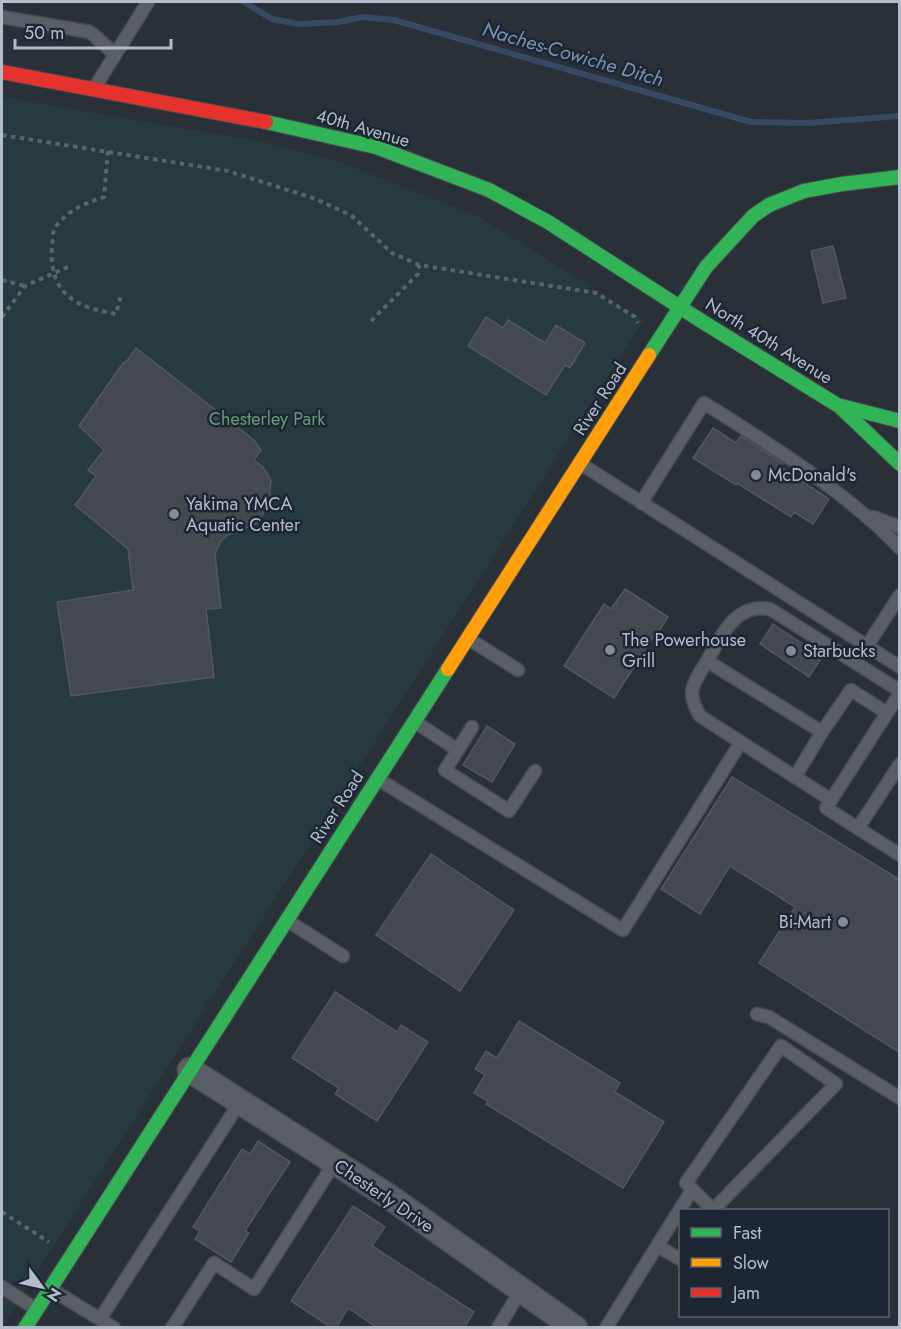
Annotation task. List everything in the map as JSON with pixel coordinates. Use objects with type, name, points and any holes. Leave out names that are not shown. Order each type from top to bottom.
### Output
[{"type":"main road","name":"40th Avenue","points":[[2,72],[292,127],[376,147],[489,190],[548,222],[680,307]]},
{"type":"main road","name":"River Road","points":[[25,1328],[706,267],[742,226],[770,204],[792,194],[900,177]]},
{"type":"main road","name":"North 40th Avenue","points":[[680,307],[839,406],[900,464]]},
{"type":"main road","name":"North 40th Avenue","points":[[839,406],[900,421]]},
{"type":"street","name":"Chesterly Drive","points":[[190,1070],[391,1198],[572,1327]]},
{"type":"lane","points":[[93,89],[147,2]]},
{"type":"lane","points":[[2,17],[90,32],[115,54]]},
{"type":"lane","points":[[641,503],[704,403],[753,434],[873,520],[900,548]]},
{"type":"lane","points":[[580,464],[900,667]]},
{"type":"lane","points":[[862,512],[900,527]]},
{"type":"lane","points":[[867,646],[900,595]]},
{"type":"lane","points":[[831,800],[700,716],[693,704],[691,688],[725,632],[742,611],[757,607],[770,609],[900,692],[826,808],[900,855]]},
{"type":"lane","points":[[468,638],[518,670]]},
{"type":"lane","points":[[706,661],[822,732]]},
{"type":"lane","points":[[795,777],[850,690],[887,713]]},
{"type":"lane","points":[[414,722],[458,750]]},
{"type":"lane","points":[[472,727],[445,770],[509,811],[534,771]]},
{"type":"lane","points":[[377,779],[623,930],[741,742]]},
{"type":"lane","points":[[858,828],[900,764]]},
{"type":"lane","points":[[286,920],[343,956]]},
{"type":"lane","points":[[757,1014],[769,1017],[900,1098]]},
{"type":"lane","points":[[712,1209],[686,1183],[781,1046],[836,1084],[714,1209]]},
{"type":"lane","points":[[100,1319],[240,1102]]},
{"type":"lane","points":[[172,1328],[214,1263],[254,1289],[335,1162]]},
{"type":"lane","points":[[680,1209],[692,1190]]},
{"type":"lane","points":[[606,1328],[679,1211]]},
{"type":"lane","points":[[657,1246],[679,1259]]},
{"type":"lane","points":[[2,1287],[37,1309]]},
{"type":"lane","points":[[50,1288],[114,1328]]},
{"type":"lane","points":[[498,1328],[521,1290]]},
{"type":"path","points":[[2,135],[228,171],[316,199],[352,216],[392,253],[419,265],[596,293],[635,317],[639,324]]},
{"type":"path","points":[[108,151],[104,197],[75,208],[54,228],[51,250],[53,273],[62,289],[74,301],[92,309],[116,314],[121,295]]},
{"type":"path","points":[[2,317],[25,286],[72,265]]},
{"type":"path","points":[[371,321],[418,274],[419,265]]},
{"type":"path","points":[[2,280],[25,286]]},
{"type":"path","points":[[2,1212],[52,1244]]},
{"type":"green space","name":"Chesterley Park","points":[[2,97],[269,143],[342,163],[480,217],[644,320],[2,1327]]},
{"type":"building","points":[[833,246],[846,298],[823,303],[811,251]]},
{"type":"building","points":[[486,317],[503,328],[508,320],[545,343],[556,325],[585,343],[570,368],[565,365],[546,395],[468,346]]},
{"type":"building","name":"Yakima YMCA Aquatic Center","points":[[136,348],[254,440],[261,450],[254,460],[263,467],[271,480],[269,503],[258,523],[228,535],[221,541],[215,554],[221,608],[206,609],[214,677],[71,696],[57,602],[133,590],[128,549],[75,505],[96,476],[88,470],[104,450],[79,426]]},
{"type":"building","name":"McDonald's","points":[[713,428],[736,443],[741,436],[783,463],[780,467],[829,499],[813,524],[794,512],[791,517],[693,458]]},
{"type":"building","name":"The Powerhouse Grill","points":[[625,589],[668,617],[614,698],[564,666],[604,604],[611,609]]},
{"type":"building","name":"Starbucks","points":[[773,624],[822,657],[809,677],[760,644]]},
{"type":"building","points":[[487,726],[515,744],[492,782],[463,765]]},
{"type":"building","points":[[732,777],[900,880],[900,1053],[759,963],[795,907],[730,866],[700,914],[661,889]]},
{"type":"building","points":[[431,854],[514,910],[460,991],[376,935]]},
{"type":"building","points":[[335,992],[397,1032],[401,1025],[428,1042],[377,1121],[335,1094],[339,1088],[292,1058]]},
{"type":"building","points":[[519,1021],[620,1083],[615,1092],[664,1122],[623,1188],[486,1104],[488,1101],[474,1093],[485,1075],[475,1069],[486,1051],[497,1058]]},
{"type":"building","points":[[258,1141],[290,1162],[245,1231],[249,1233],[231,1262],[195,1239],[200,1231],[193,1227],[242,1149],[250,1154]]},
{"type":"building","points":[[353,1206],[385,1227],[372,1246],[474,1312],[464,1328],[378,1328],[348,1308],[336,1328],[332,1328],[291,1301]]},
{"type":"waterway","name":"Naches-Cowiche Ditch","points":[[244,2],[272,19],[299,24],[338,22],[363,17],[394,20],[751,122],[808,123],[900,116]]},
{"type":"traffic: fast","points":[[266,122],[376,147],[489,190],[548,222],[839,406],[900,464]]},
{"type":"traffic: fast","points":[[649,355],[706,267],[753,216],[769,205],[804,191],[900,177]]},
{"type":"traffic: fast","points":[[841,406],[900,421]]},
{"type":"traffic: fast","points":[[25,1328],[448,669]]},
{"type":"traffic: slow","points":[[448,669],[649,355]]},
{"type":"traffic: jam","points":[[2,72],[266,122]]},
{"type":"place","name":"McDonald's","points":[[756,475]]},
{"type":"place","name":"Yakima YMCA Aquatic Center","points":[[174,514]]},
{"type":"place","name":"The Powerhouse Grill","points":[[610,650]]},
{"type":"place","name":"Starbucks","points":[[791,651]]},
{"type":"place","name":"Bi-Mart","points":[[843,922]]}]
